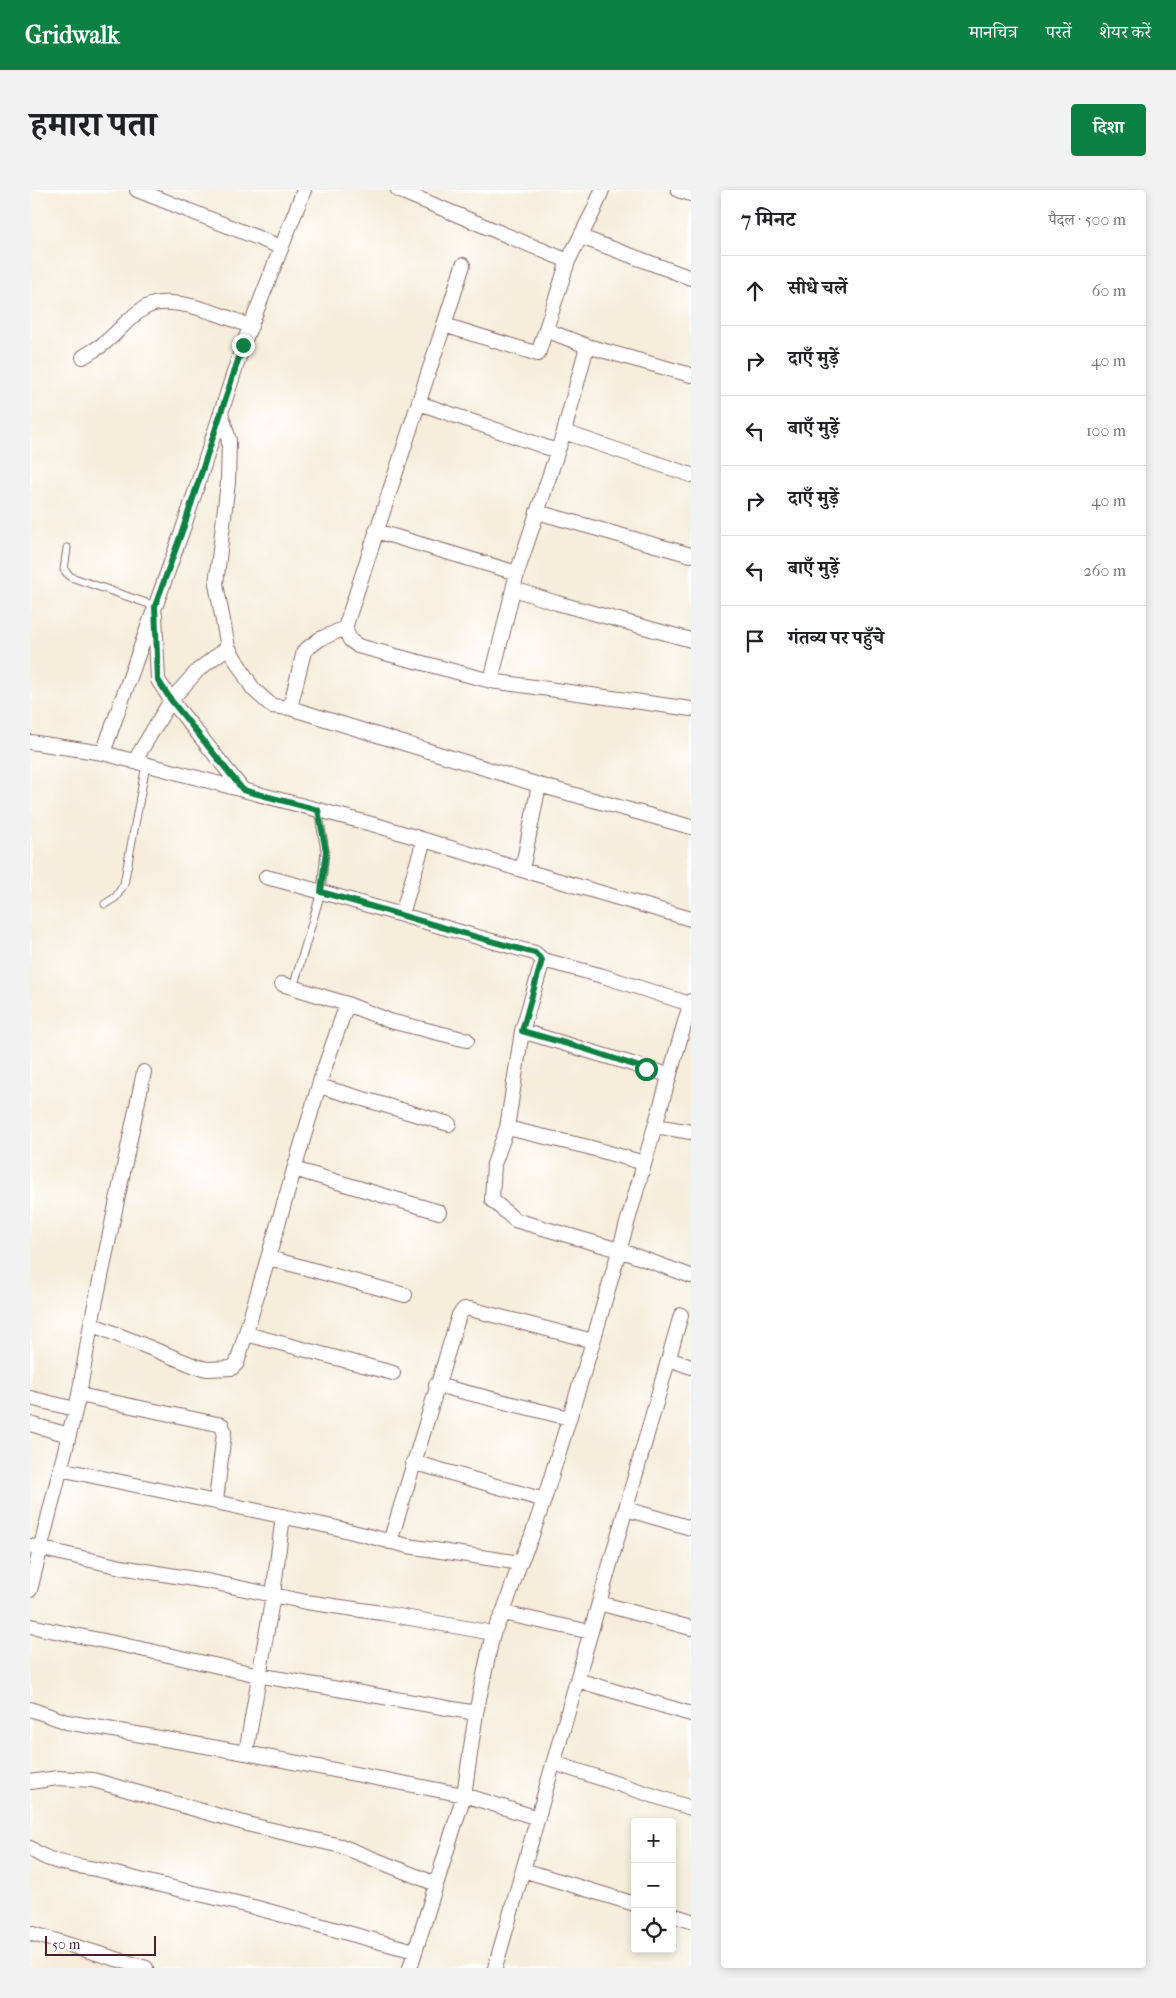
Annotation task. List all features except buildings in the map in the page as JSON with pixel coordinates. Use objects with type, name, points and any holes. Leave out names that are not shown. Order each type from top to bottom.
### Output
[{"type":"street","points":[[137,190],[281,248]]},
{"type":"street","points":[[103,753],[184,526],[251,326],[304,190]]},
{"type":"street","points":[[398,190],[568,261]]},
{"type":"street","points":[[444,325],[538,354],[568,261],[602,190]]},
{"type":"street","points":[[678,190],[691,194]]},
{"type":"street","points":[[581,237],[691,278]]},
{"type":"street","points":[[463,265],[345,628],[350,640],[358,646],[491,682],[691,709]]},
{"type":"street","points":[[82,357],[103,344],[120,327],[148,306],[166,302],[186,305],[251,326]]},
{"type":"street","points":[[546,330],[587,346],[691,375]]},
{"type":"street","points":[[491,682],[517,573],[564,432],[587,346]]},
{"type":"street","points":[[419,402],[557,451]]},
{"type":"street","points":[[221,413],[229,440],[228,482],[216,584],[228,647],[252,689],[272,706],[290,708],[539,785],[691,826]]},
{"type":"street","points":[[564,432],[691,475]]},
{"type":"street","points":[[537,512],[691,555]]},
{"type":"street","points":[[376,531],[517,573]]},
{"type":"street","points":[[514,589],[557,603],[691,640]]},
{"type":"street","points":[[155,606],[158,680],[171,700],[243,790]]},
{"type":"street","points":[[290,708],[304,651],[320,638],[345,628]]},
{"type":"street","points":[[140,763],[171,700],[198,670],[228,647]]},
{"type":"street","points":[[30,742],[103,753],[318,810],[691,919]]},
{"type":"street","points":[[522,870],[539,785]]},
{"type":"street","points":[[402,914],[424,840]]},
{"type":"street","points":[[266,877],[402,914],[440,928],[535,953],[542,960],[691,1002],[593,1341],[544,1500],[503,1613],[493,1633],[476,1714],[464,1795],[410,1968]]},
{"type":"street","points":[[542,960],[522,1031],[506,1128],[494,1164],[492,1200],[515,1220],[619,1250],[691,1276]]},
{"type":"street","points":[[288,986],[347,1004],[390,1021],[467,1040]]},
{"type":"street","points":[[91,1324],[207,1369],[232,1368],[237,1363],[319,1086],[347,1004]]},
{"type":"street","points":[[522,1031],[669,1075]]},
{"type":"street","points":[[30,1590],[36,1547],[60,1469],[79,1395],[91,1324],[144,1072]]},
{"type":"street","points":[[319,1086],[449,1124]]},
{"type":"street","points":[[655,1126],[691,1132]]},
{"type":"street","points":[[506,1128],[588,1147],[644,1163]]},
{"type":"street","points":[[294,1169],[439,1212]]},
{"type":"street","points":[[269,1258],[405,1295]]},
{"type":"street","points":[[390,1542],[436,1385],[459,1315],[464,1309],[593,1341]]},
{"type":"street","points":[[495,1968],[681,1316]]},
{"type":"street","points":[[246,1334],[393,1373]]},
{"type":"street","points":[[669,1359],[691,1367]]},
{"type":"street","points":[[436,1385],[569,1418]]},
{"type":"street","points":[[79,1395],[222,1425],[224,1432],[216,1501]]},
{"type":"street","points":[[30,1398],[75,1409]]},
{"type":"street","points":[[30,1424],[69,1435]]},
{"type":"street","points":[[413,1462],[544,1500]]},
{"type":"street","points":[[60,1469],[216,1501],[408,1546],[520,1563]]},
{"type":"street","points":[[626,1509],[691,1528]]},
{"type":"street","points":[[246,1753],[274,1595],[283,1516]]},
{"type":"street","points":[[36,1547],[122,1567],[212,1582],[306,1602],[382,1612],[493,1633]]},
{"type":"street","points":[[599,1603],[691,1628]]},
{"type":"street","points":[[503,1613],[591,1632]]},
{"type":"street","points":[[30,1626],[259,1675],[476,1714]]},
{"type":"street","points":[[577,1680],[691,1714]]},
{"type":"street","points":[[30,1709],[66,1722],[246,1753],[464,1795],[538,1818]]},
{"type":"street","points":[[554,1763],[691,1808]]},
{"type":"street","points":[[30,1782],[58,1778],[93,1780],[251,1825],[341,1846],[436,1884]]},
{"type":"street","points":[[30,1848],[36,1853],[53,1860],[91,1867],[271,1912],[360,1938],[415,1951]]},
{"type":"street","points":[[523,1870],[631,1903]]},
{"type":"street","points":[[676,1916],[691,1921]]},
{"type":"street","points":[[30,1933],[146,1968]]},
{"type":"lane","points":[[67,548],[64,570],[71,577],[155,606]]},
{"type":"lane","points":[[105,904],[116,897],[124,884],[140,763]]},
{"type":"lane","points":[[288,986],[321,892],[326,851],[318,810]]},
{"type":"route","points":[[243,345],[184,526],[155,606],[158,680],[171,700],[243,790],[318,810],[326,851],[321,892],[394,912],[440,928],[535,953],[542,960],[522,1031],[646,1069]]}]
